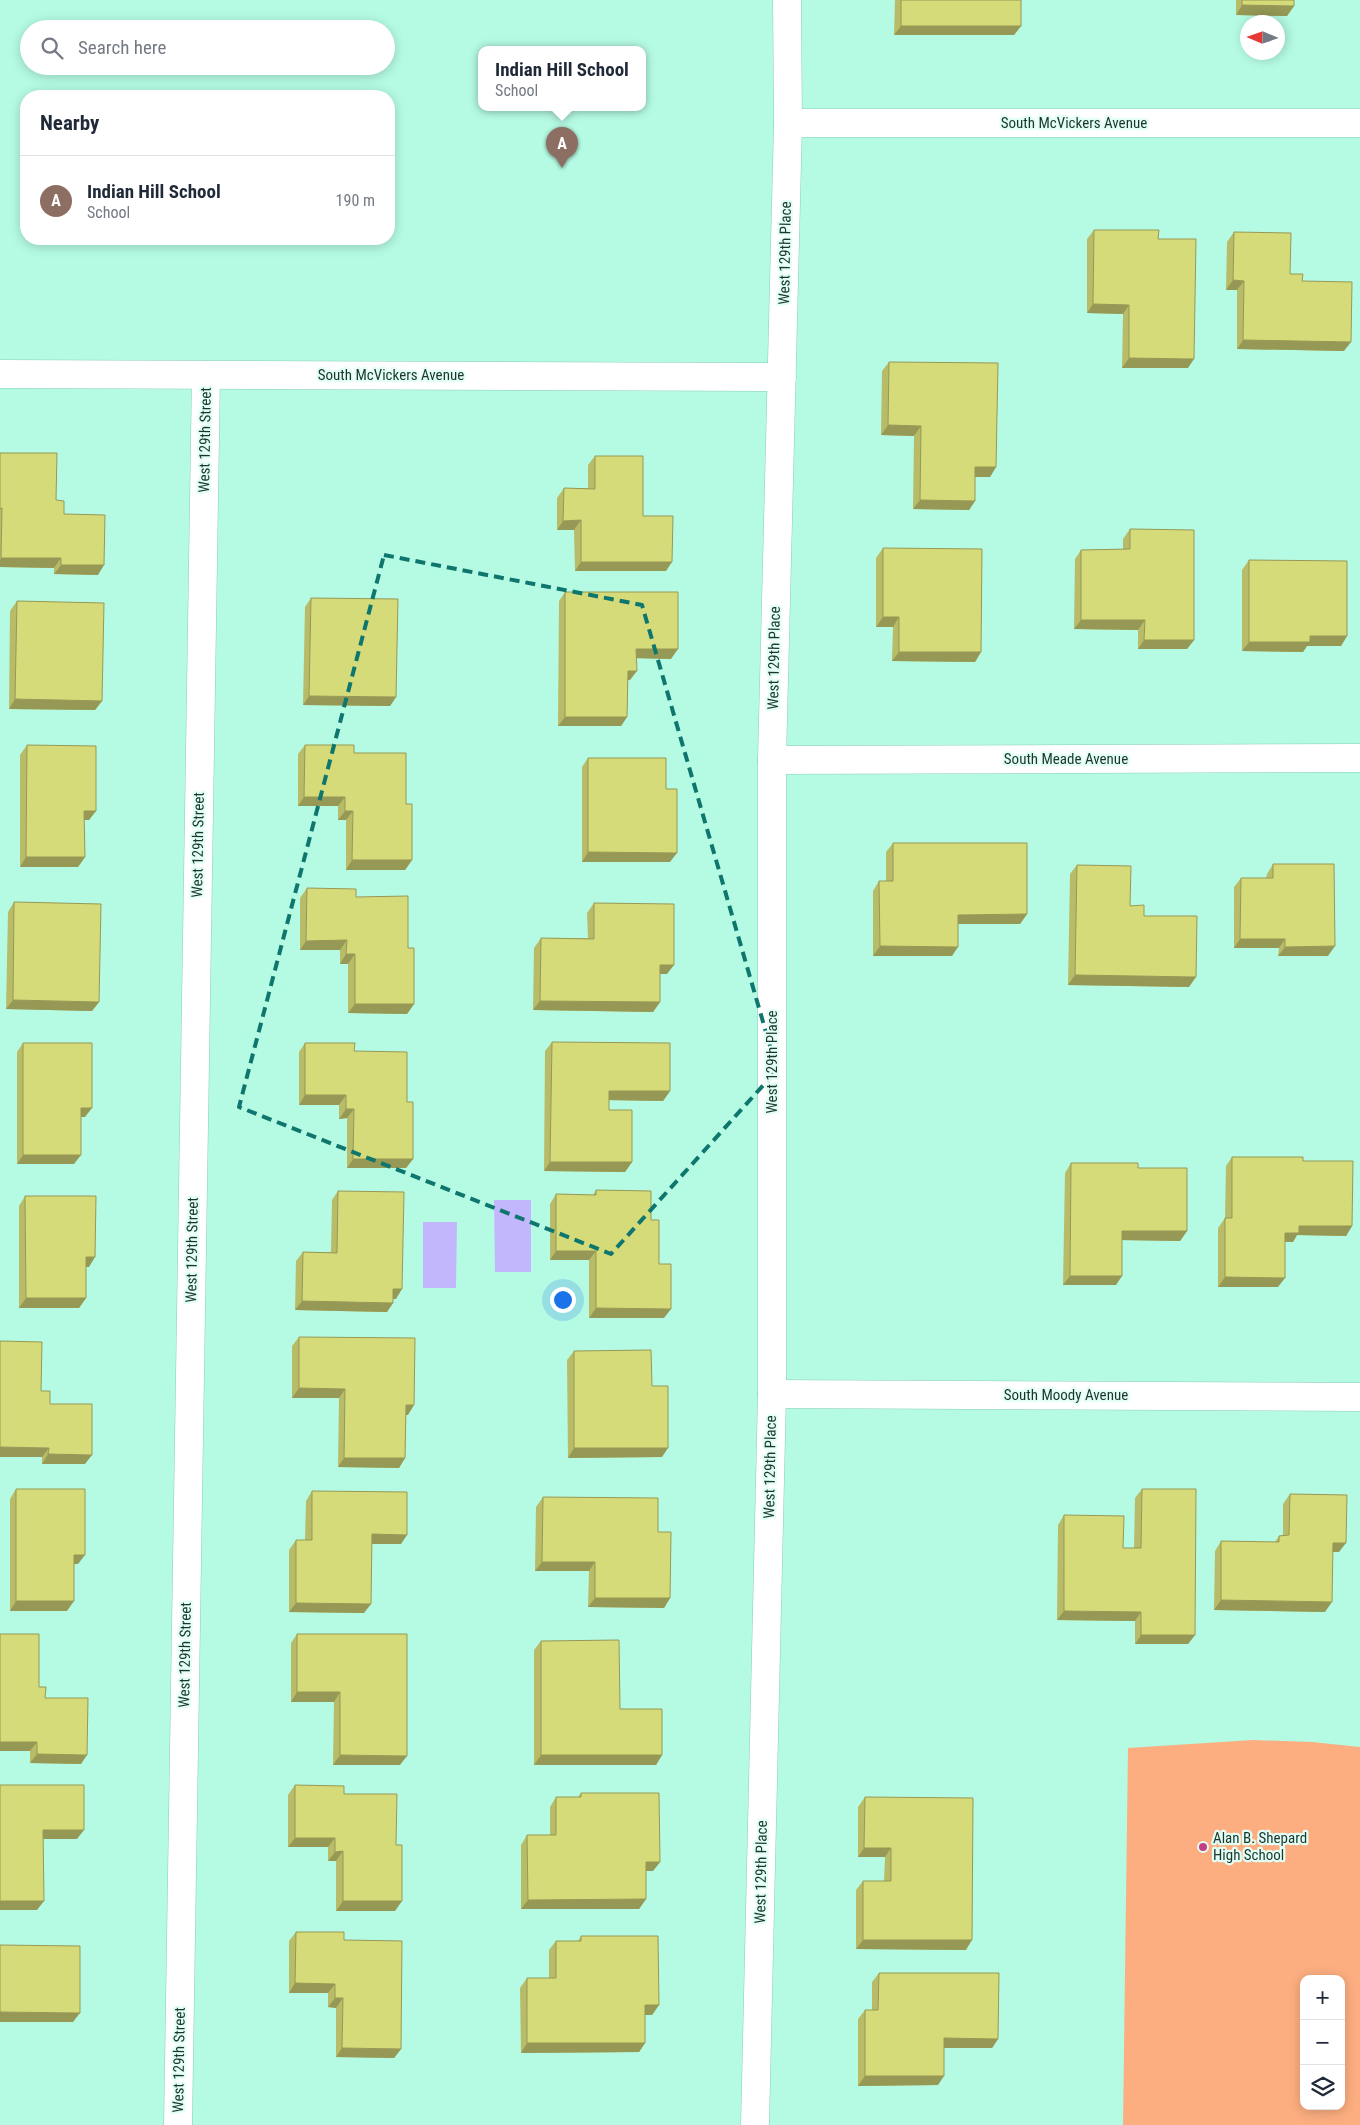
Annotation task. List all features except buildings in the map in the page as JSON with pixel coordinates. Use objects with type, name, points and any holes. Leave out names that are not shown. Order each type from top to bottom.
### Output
[{"type":"street","name":"West 129th Place","points":[[755,2125],[772,1394],[772,760],[788,123],[787,0]]},
{"type":"street","name":"South McVickers Avenue","points":[[788,123],[1360,124]]},
{"type":"street","name":"South McVickers Avenue","points":[[0,374],[782,377]]},
{"type":"street","name":"West 129th Street","points":[[178,2125],[206,375]]},
{"type":"street","name":"South Meade Avenue","points":[[772,760],[1360,758]]},
{"type":"street","name":"South Moody Avenue","points":[[772,1394],[1360,1397]]},
{"type":"highlighted area","points":[[384,555],[642,605],[777,1070],[611,1254],[239,1107]]},
{"type":"shaded area","points":[[494,1200],[531,1200],[531,1272],[495,1272]]},
{"type":"shaded area","points":[[423,1222],[457,1222],[456,1288],[423,1288]]},
{"type":"shaded area","name":"Alan B. Shepard High School","points":[[1253,1740],[1312,1742],[1360,1747],[1360,2125],[1123,2125],[1128,1748]]},
{"type":"place","name":"Indian Hill School","points":[[562,168]]},
{"type":"place","name":"Alan B. Shepard High School","points":[[1203,1847]]}]
